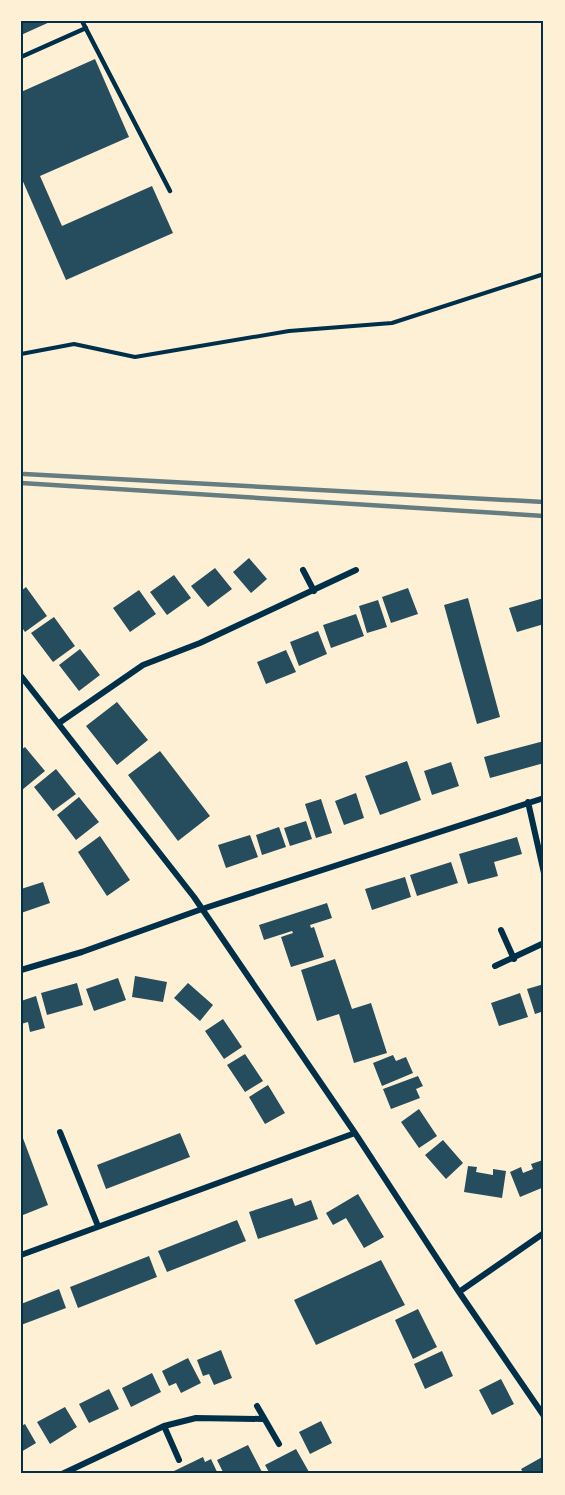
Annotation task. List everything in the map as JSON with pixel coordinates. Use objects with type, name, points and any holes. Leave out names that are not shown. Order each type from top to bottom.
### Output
[{"type":"street","points":[[303,570],[314,591]]},
{"type":"street","points":[[59,723],[143,665],[201,643],[356,570]]},
{"type":"street","points":[[21,676],[202,909],[544,1416]]},
{"type":"street","points":[[21,970],[82,952],[202,909],[544,798]]},
{"type":"street","points":[[528,802],[544,873]]},
{"type":"street","points":[[501,930],[514,959]]},
{"type":"street","points":[[495,966],[544,943]]},
{"type":"street","points":[[60,1132],[98,1226]]},
{"type":"street","points":[[21,1255],[355,1133]]},
{"type":"street","points":[[459,1292],[544,1233]]},
{"type":"street","points":[[257,1406],[279,1444]]},
{"type":"street","points":[[62,1474],[75,1472],[164,1426],[196,1418],[263,1419]]},
{"type":"street","points":[[164,1426],[179,1460]]},
{"type":"lane","points":[[82,21],[170,191]]},
{"type":"lane","points":[[21,57],[86,28]]},
{"type":"path","points":[[21,354],[74,344],[135,357],[290,331],[392,323],[544,274]]},
{"type":"building","points":[[21,21],[52,21],[21,35]]},
{"type":"building","points":[[95,59],[129,137],[40,176],[62,226],[152,186],[173,233],[66,280],[21,177],[21,92]]},
{"type":"building","points":[[249,558],[267,579],[251,593],[233,572]]},
{"type":"building","points":[[215,568],[232,589],[208,607],[191,586]]},
{"type":"building","points":[[174,575],[191,598],[167,615],[150,592]]},
{"type":"building","points":[[26,587],[47,616],[25,632],[21,626],[21,591]]},
{"type":"building","points":[[408,588],[418,614],[391,623],[382,597]]},
{"type":"building","points":[[139,590],[156,614],[130,632],[113,608]]},
{"type":"building","points":[[468,598],[500,717],[477,724],[444,605]]},
{"type":"building","points":[[544,598],[544,624],[517,632],[509,608]]},
{"type":"building","points":[[378,600],[387,627],[367,633],[359,606]]},
{"type":"building","points":[[356,614],[364,636],[331,648],[323,625]]},
{"type":"building","points":[[54,617],[75,646],[53,662],[31,633]]},
{"type":"building","points":[[318,631],[327,654],[299,666],[290,642]]},
{"type":"building","points":[[80,649],[100,675],[79,691],[59,665]]},
{"type":"building","points":[[286,650],[296,672],[266,684],[257,662]]},
{"type":"building","points":[[117,702],[148,740],[117,765],[86,726]]},
{"type":"building","points":[[544,741],[544,763],[490,778],[484,757]]},
{"type":"building","points":[[25,747],[45,771],[22,790],[21,750]]},
{"type":"building","points":[[160,751],[210,816],[178,841],[128,775]]},
{"type":"building","points":[[407,761],[421,800],[380,815],[365,776]]},
{"type":"building","points":[[451,762],[459,786],[432,795],[424,771]]},
{"type":"building","points":[[56,769],[76,794],[53,811],[34,787]]},
{"type":"building","points":[[356,793],[364,818],[344,825],[335,801]]},
{"type":"building","points":[[79,797],[99,822],[76,840],[57,815]]},
{"type":"building","points":[[321,799],[332,833],[316,838],[305,804]]},
{"type":"building","points":[[306,821],[312,839],[290,846],[284,828]]},
{"type":"building","points":[[279,827],[286,847],[262,855],[256,835]]},
{"type":"building","points":[[250,835],[258,857],[226,868],[218,845]]},
{"type":"building","points":[[100,836],[130,880],[107,896],[78,852]]},
{"type":"building","points":[[517,837],[522,854],[494,862],[498,876],[468,884],[459,854]]},
{"type":"building","points":[[451,862],[458,883],[417,896],[410,875]]},
{"type":"building","points":[[405,877],[411,897],[372,910],[365,889]]},
{"type":"building","points":[[43,882],[50,903],[21,913],[21,889]]},
{"type":"building","points":[[327,903],[332,918],[310,925],[311,928],[314,927],[324,957],[291,967],[281,937],[293,933],[292,931],[264,940],[259,925]]},
{"type":"building","points":[[335,959],[352,1009],[371,1003],[387,1053],[354,1063],[339,1014],[317,1021],[301,970]]},
{"type":"building","points":[[135,976],[167,982],[163,1002],[132,997]]},
{"type":"building","points":[[118,978],[126,1000],[94,1011],[86,989]]},
{"type":"building","points":[[77,983],[83,1005],[47,1015],[41,993]]},
{"type":"building","points":[[188,983],[213,1005],[200,1021],[174,998]]},
{"type":"building","points":[[544,984],[544,1011],[535,1014],[527,989]]},
{"type":"building","points":[[520,993],[528,1017],[499,1026],[491,1003]]},
{"type":"building","points":[[36,996],[45,1028],[30,1032],[28,1022],[21,1024],[21,1001]]},
{"type":"building","points":[[223,1019],[242,1047],[224,1059],[205,1031]]},
{"type":"building","points":[[245,1054],[263,1081],[245,1092],[227,1065]]},
{"type":"building","points":[[393,1055],[396,1061],[406,1057],[413,1073],[382,1086],[373,1063]]},
{"type":"building","points":[[418,1076],[423,1086],[416,1089],[420,1098],[391,1109],[383,1089]]},
{"type":"building","points":[[268,1085],[285,1113],[265,1124],[249,1097]]},
{"type":"building","points":[[419,1109],[437,1136],[419,1148],[401,1122]]},
{"type":"building","points":[[21,1133],[48,1205],[23,1215],[21,1209]]},
{"type":"building","points":[[180,1133],[190,1157],[106,1189],[97,1165]]},
{"type":"building","points":[[443,1140],[463,1163],[446,1179],[425,1155]]},
{"type":"building","points":[[543,1160],[544,1187],[520,1197],[510,1172],[521,1167],[523,1173],[533,1169],[531,1164]]},
{"type":"building","points":[[468,1166],[477,1167],[476,1172],[493,1175],[493,1169],[506,1171],[502,1198],[464,1192]]},
{"type":"building","points":[[358,1194],[384,1237],[364,1248],[346,1218],[333,1225],[326,1213]]},
{"type":"building","points":[[292,1198],[295,1206],[311,1200],[318,1219],[258,1239],[249,1212]]},
{"type":"building","points":[[237,1220],[246,1241],[167,1272],[158,1251]]},
{"type":"building","points":[[149,1256],[157,1277],[78,1308],[70,1287]]},
{"type":"building","points":[[381,1260],[405,1305],[316,1345],[294,1300]]},
{"type":"building","points":[[59,1289],[66,1308],[21,1325],[21,1304]]},
{"type":"building","points":[[418,1309],[437,1347],[413,1359],[395,1320]]},
{"type":"building","points":[[221,1350],[232,1378],[214,1385],[209,1374],[203,1376],[197,1360]]},
{"type":"building","points":[[442,1351],[453,1376],[425,1389],[414,1364]]},
{"type":"building","points":[[188,1358],[201,1383],[181,1393],[176,1383],[169,1386],[162,1371]]},
{"type":"building","points":[[152,1373],[161,1392],[131,1407],[122,1388]]},
{"type":"building","points":[[501,1379],[514,1404],[492,1415],[479,1390]]},
{"type":"building","points":[[109,1389],[119,1409],[89,1423],[79,1404]]},
{"type":"building","points":[[65,1407],[77,1427],[50,1444],[37,1422]]},
{"type":"building","points":[[321,1421],[332,1443],[310,1454],[299,1432]]},
{"type":"building","points":[[25,1424],[36,1443],[21,1452],[21,1426]]},
{"type":"building","points":[[248,1445],[263,1474],[224,1474],[217,1460]]},
{"type":"building","points":[[296,1449],[309,1472],[270,1474],[265,1465]]},
{"type":"building","points":[[544,1456],[544,1474],[524,1474],[521,1469]]},
{"type":"building","points":[[203,1457],[205,1462],[211,1459],[218,1474],[175,1474],[174,1471]]},
{"type":"railway","points":[[24,474],[544,502]]},
{"type":"railway","points":[[21,483],[544,516]]}]
